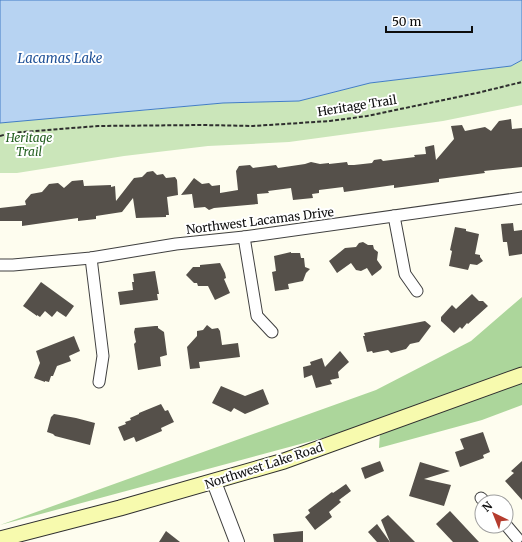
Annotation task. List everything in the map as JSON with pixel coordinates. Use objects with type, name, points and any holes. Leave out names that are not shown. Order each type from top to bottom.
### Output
[{"type":"main road","name":"Northwest Lake Road","points":[[0,539],[214,482],[284,461],[522,375]]},
{"type":"street","name":"Northwest Lacamas Drive","points":[[0,265],[91,258],[176,244],[244,237],[522,198]]},
{"type":"street","points":[[394,216],[405,274],[417,290]]},
{"type":"street","points":[[244,237],[257,316],[272,332]]},
{"type":"street","points":[[91,258],[103,356],[99,382]]},
{"type":"street","points":[[214,482],[237,542]]},
{"type":"path","name":"Heritage Trail","points":[[0,136],[22,132],[98,126],[253,126],[330,122],[367,116],[522,82]]},
{"type":"green space","name":"Heritage Trail","points":[[522,60],[522,105],[443,121],[289,142],[208,146],[124,156],[17,173],[0,173],[0,123],[50,117],[223,103],[299,101],[370,83],[511,66]]},
{"type":"green space","points":[[522,297],[522,372],[382,422],[0,525],[376,390],[471,341]]},
{"type":"green space","points":[[522,379],[522,405],[482,420],[379,448],[380,433]]},
{"type":"water","name":"Lacamas Lake","points":[[0,0],[522,0],[522,60],[511,66],[370,83],[299,101],[223,103],[0,123]]},
{"type":"building","points":[[511,119],[512,129],[522,128],[522,167],[484,171],[485,173],[439,179],[439,182],[394,188],[394,185],[344,192],[343,187],[319,190],[319,193],[312,194],[313,198],[293,200],[291,188],[268,191],[269,193],[257,194],[258,204],[214,208],[209,210],[205,207],[194,208],[192,194],[181,195],[194,178],[202,184],[209,183],[212,186],[220,185],[220,193],[238,190],[236,171],[239,166],[250,165],[253,168],[276,165],[278,168],[311,162],[329,164],[347,162],[348,165],[354,165],[372,163],[374,160],[381,159],[383,161],[415,157],[414,155],[426,154],[425,147],[434,145],[436,160],[454,139],[451,126],[462,125],[465,131],[485,127],[491,131],[499,121]]},
{"type":"building","points":[[153,171],[157,175],[163,174],[166,178],[175,177],[177,180],[178,195],[167,197],[169,215],[166,215],[166,217],[136,218],[133,198],[122,212],[96,216],[96,219],[78,221],[78,218],[22,226],[22,221],[0,221],[0,208],[26,205],[25,201],[31,194],[42,192],[49,184],[58,183],[64,188],[72,181],[83,180],[84,186],[115,186],[116,201],[134,178],[142,177],[147,172]]},
{"type":"building","points":[[513,223],[514,231],[522,230],[522,254],[509,256],[507,242],[503,242],[501,224]]},
{"type":"building","points":[[455,227],[479,234],[475,254],[480,255],[483,261],[477,265],[470,264],[468,270],[449,266],[452,251],[450,250]]},
{"type":"building","points":[[363,242],[368,245],[373,245],[374,249],[378,252],[377,260],[382,267],[381,269],[372,276],[367,268],[361,271],[356,270],[351,263],[337,273],[329,261],[345,248],[356,247],[359,243]]},
{"type":"building","points":[[291,252],[300,253],[301,258],[304,258],[305,267],[310,269],[306,273],[303,281],[288,284],[289,289],[275,291],[272,272],[276,271],[274,256]]},
{"type":"building","points":[[220,263],[225,273],[226,278],[224,279],[230,293],[215,300],[208,286],[198,286],[197,283],[194,283],[186,275],[193,267]]},
{"type":"building","points":[[155,271],[159,294],[157,294],[158,300],[120,305],[118,292],[133,290],[133,274]]},
{"type":"building","points":[[41,282],[74,306],[66,317],[57,311],[52,317],[45,311],[40,317],[23,306]]},
{"type":"building","points":[[472,294],[479,301],[483,301],[488,306],[462,329],[460,327],[454,333],[441,321],[441,317],[452,305],[456,309]]},
{"type":"building","points":[[425,321],[431,326],[419,342],[410,344],[406,349],[391,353],[388,350],[373,353],[372,351],[367,352],[363,336],[365,336],[364,333]]},
{"type":"building","points":[[207,325],[212,329],[218,328],[220,331],[222,345],[238,343],[240,357],[199,362],[200,368],[190,369],[187,347],[197,336],[197,331],[203,330]]},
{"type":"building","points":[[158,326],[158,328],[164,332],[167,355],[160,357],[161,366],[138,370],[134,344],[136,342],[134,332],[135,328]]},
{"type":"building","points":[[74,336],[80,351],[69,356],[71,361],[57,366],[49,382],[34,378],[40,363],[36,351]]},
{"type":"building","points":[[340,351],[349,362],[338,372],[339,378],[330,380],[332,384],[316,388],[312,375],[304,378],[303,367],[311,365],[310,362],[322,358],[325,367]]},
{"type":"building","points":[[221,386],[245,396],[263,389],[269,404],[245,414],[234,408],[231,412],[212,403]]},
{"type":"building","points":[[161,404],[165,411],[168,410],[174,422],[161,428],[162,431],[136,442],[134,437],[124,441],[118,427],[126,424],[125,422],[131,420],[130,418],[139,413]]},
{"type":"building","points":[[54,414],[95,423],[90,445],[55,436],[47,432],[51,417]]},
{"type":"building","points":[[483,432],[490,452],[483,455],[484,458],[460,467],[455,452],[464,449],[460,439]]},
{"type":"building","points":[[380,461],[384,471],[365,479],[361,468]]},
{"type":"building","points":[[522,461],[522,500],[505,481],[514,473],[511,471]]},
{"type":"building","points":[[420,462],[450,471],[424,479],[451,485],[444,506],[409,496]]},
{"type":"building","points":[[346,484],[351,491],[339,500],[341,502],[329,512],[332,517],[315,530],[305,517],[310,513],[308,510],[332,492],[333,493]]},
{"type":"building","points":[[450,511],[479,542],[453,542],[436,524]]},
{"type":"building","points":[[388,515],[415,542],[390,542],[381,520]]},
{"type":"building","points":[[377,524],[390,542],[377,542],[368,532]]},
{"type":"building","points":[[166,531],[180,542],[159,542]]},
{"type":"building","points":[[303,531],[303,542],[274,542],[273,534]]}]
